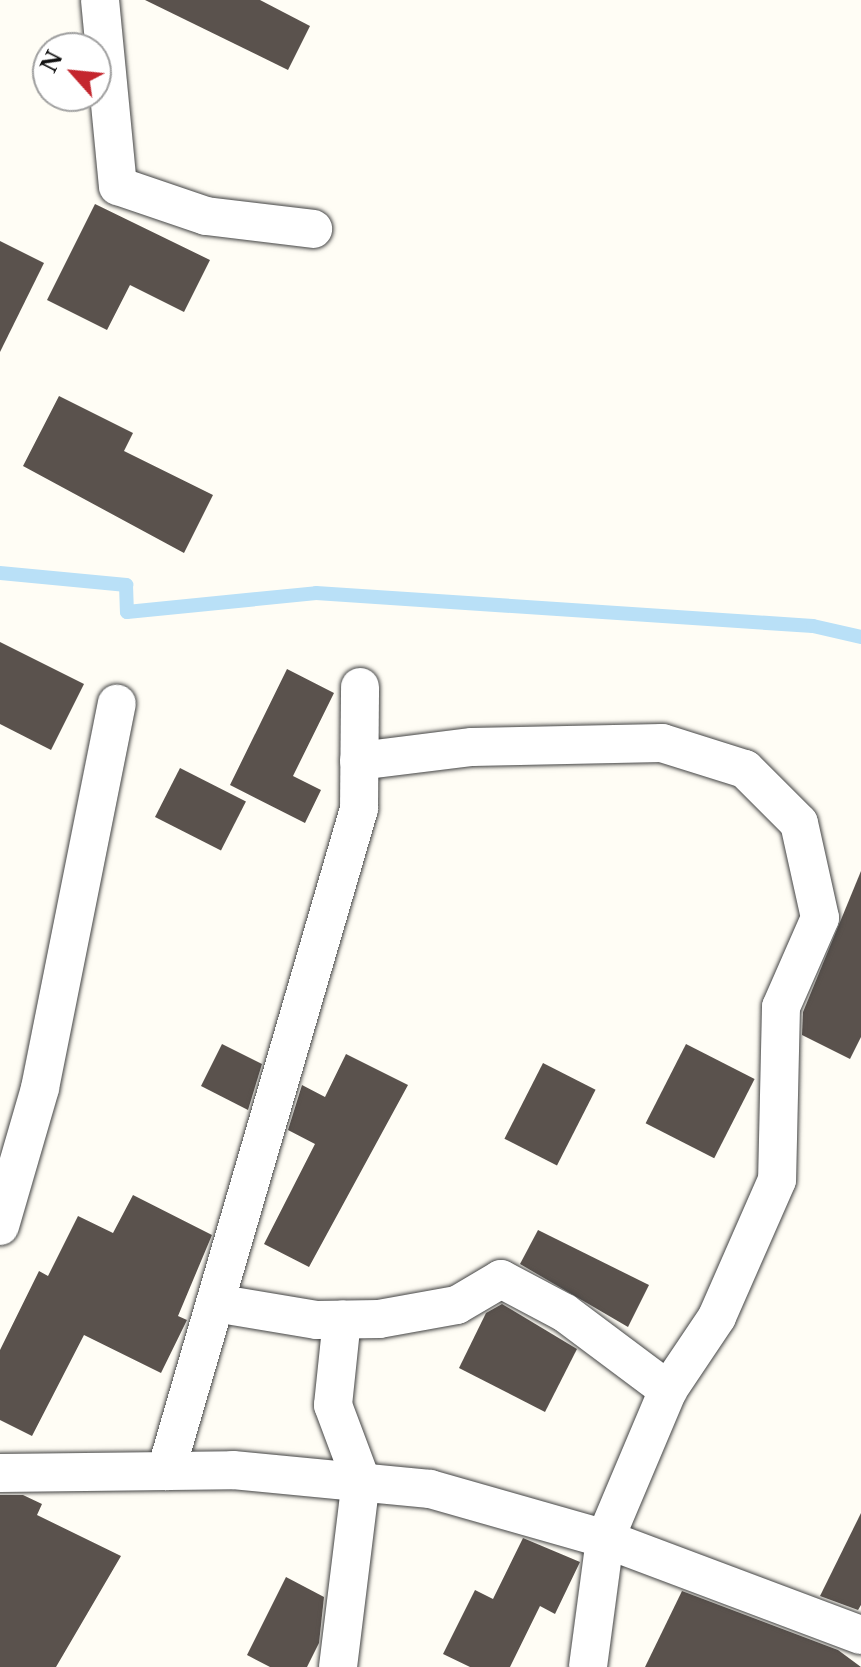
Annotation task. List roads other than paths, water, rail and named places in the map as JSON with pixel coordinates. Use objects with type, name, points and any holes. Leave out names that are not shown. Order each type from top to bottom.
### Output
[{"type":"street","points":[[100,0],[118,186],[206,216],[313,229]]},
{"type":"street","points":[[166,1471],[359,809],[360,687]]},
{"type":"street","points":[[0,1226],[40,1088],[117,704]]},
{"type":"street","points":[[359,761],[472,747],[662,743],[745,769],[799,823],[820,918],[781,1007],[777,1180],[717,1317],[668,1390],[605,1539],[588,1667]]},
{"type":"street","points":[[215,1303],[342,1319],[457,1305],[501,1279],[565,1313],[668,1390]]},
{"type":"street","points":[[338,1667],[361,1480],[333,1405],[342,1319]]},
{"type":"street","points":[[0,1473],[166,1471],[361,1480],[430,1489],[605,1539],[861,1635]]},
{"type":"waterway","points":[[0,573],[126,585],[127,612],[316,593],[813,626],[861,637]]}]
